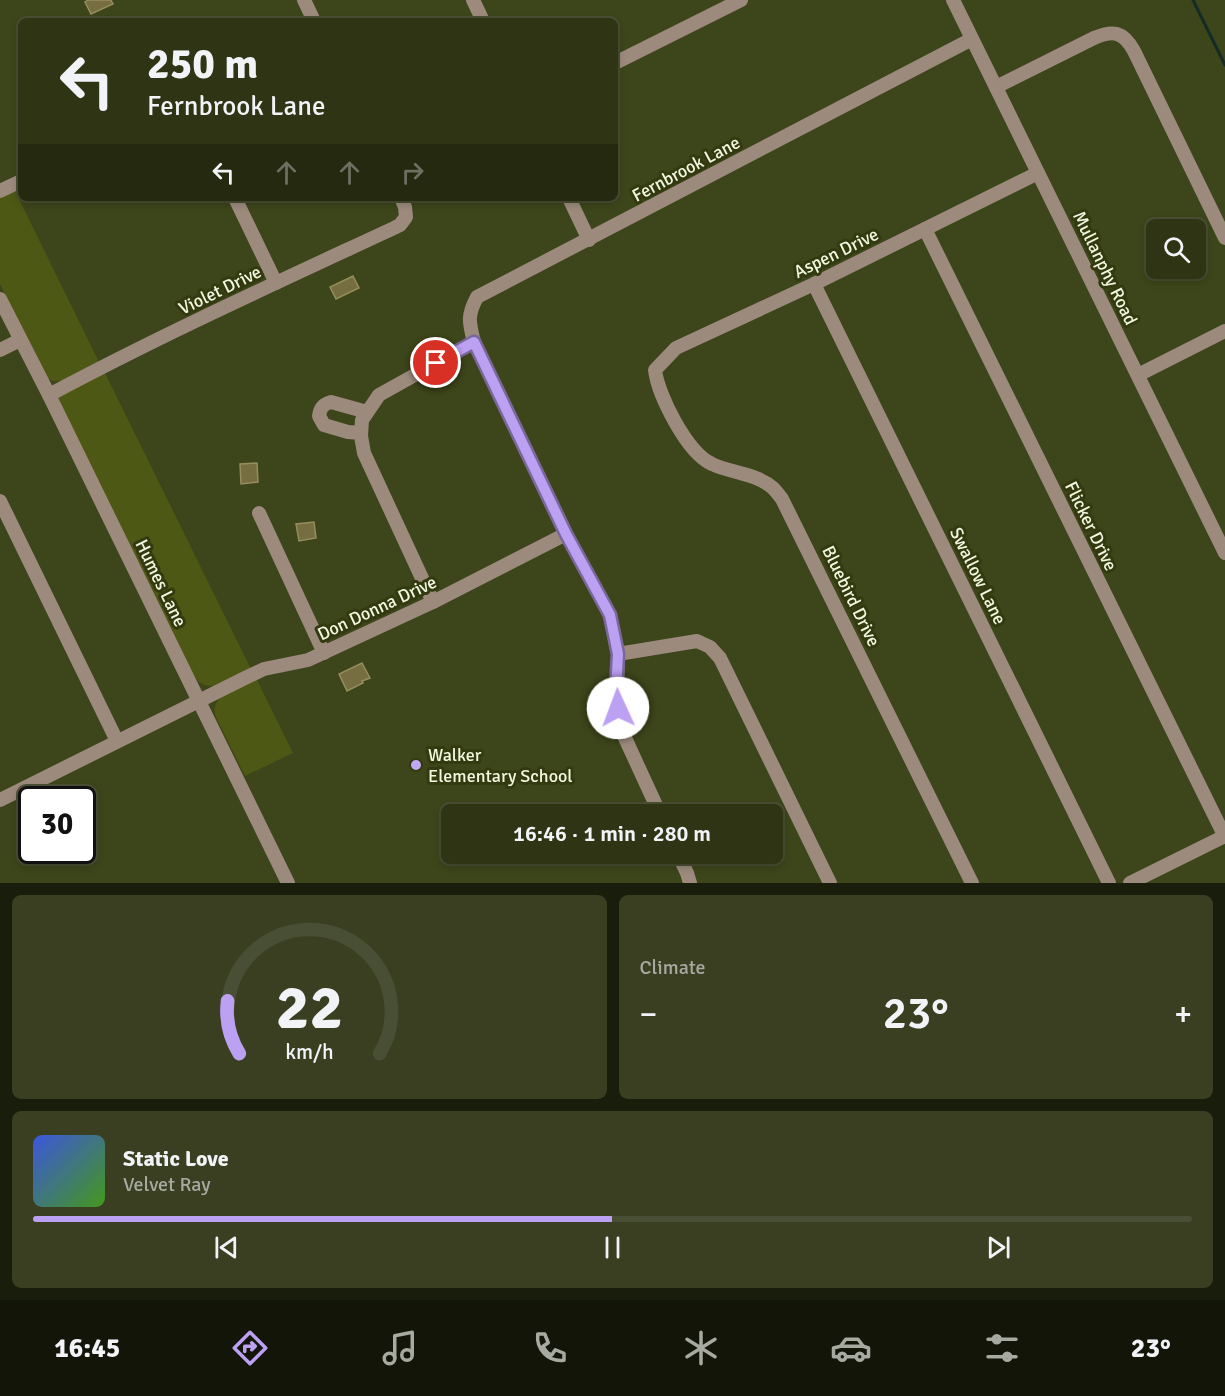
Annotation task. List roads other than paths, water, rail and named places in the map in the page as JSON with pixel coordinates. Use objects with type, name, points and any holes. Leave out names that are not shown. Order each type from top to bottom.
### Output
[{"type":"street","points":[[304,0],[313,18]]},
{"type":"street","points":[[473,0],[482,18]]},
{"type":"street","points":[[618,62],[741,0]]},
{"type":"street","name":"Mullanphy Road","points":[[953,0],[1225,553]]},
{"type":"street","points":[[996,87],[1094,38],[1108,33],[1121,35],[1134,51],[1225,238]]},
{"type":"street","name":"Fernbrook Lane","points":[[655,804],[620,727],[616,690],[618,654],[610,615],[566,534],[474,342],[468,320],[470,309],[477,297],[972,39]]},
{"type":"street","name":"Aspen Drive","points":[[655,370],[675,348],[814,284],[1038,173]]},
{"type":"street","points":[[0,191],[18,182]]},
{"type":"street","points":[[236,201],[276,283]]},
{"type":"street","name":"Violet Drive","points":[[49,395],[92,372],[400,225],[406,217],[402,201]]},
{"type":"street","points":[[570,201],[589,240]]},
{"type":"street","name":"Flicker Drive","points":[[925,229],[1225,836]]},
{"type":"street","name":"Swallow Lane","points":[[814,284],[1109,883]]},
{"type":"street","name":"Humes Lane","points":[[0,299],[288,883]]},
{"type":"street","points":[[1138,375],[1225,331]]},
{"type":"street","points":[[0,350],[20,340]]},
{"type":"street","points":[[433,602],[364,453],[362,420],[379,395],[474,342]]},
{"type":"street","name":"Bluebird Drive","points":[[655,370],[656,381],[663,398],[689,444],[699,455],[710,464],[757,478],[772,487],[782,498],[972,883]]},
{"type":"street","points":[[361,433],[324,425],[319,416],[320,411],[322,406],[331,402],[367,412]]},
{"type":"street","points":[[0,501],[117,741]]},
{"type":"street","points":[[259,513],[324,653]]},
{"type":"street","name":"Don Donna Drive","points":[[0,801],[264,669],[308,660],[324,653],[433,602],[566,534]]},
{"type":"street","points":[[618,654],[697,641],[710,647],[720,658],[830,883]]},
{"type":"street","points":[[1130,883],[1225,836]]},
{"type":"street","points":[[683,864],[690,883]]},
{"type":"waterway","points":[[1193,0],[1225,65]]},
{"type":"place","name":"Walker Elementary School","points":[[416,765]]}]
